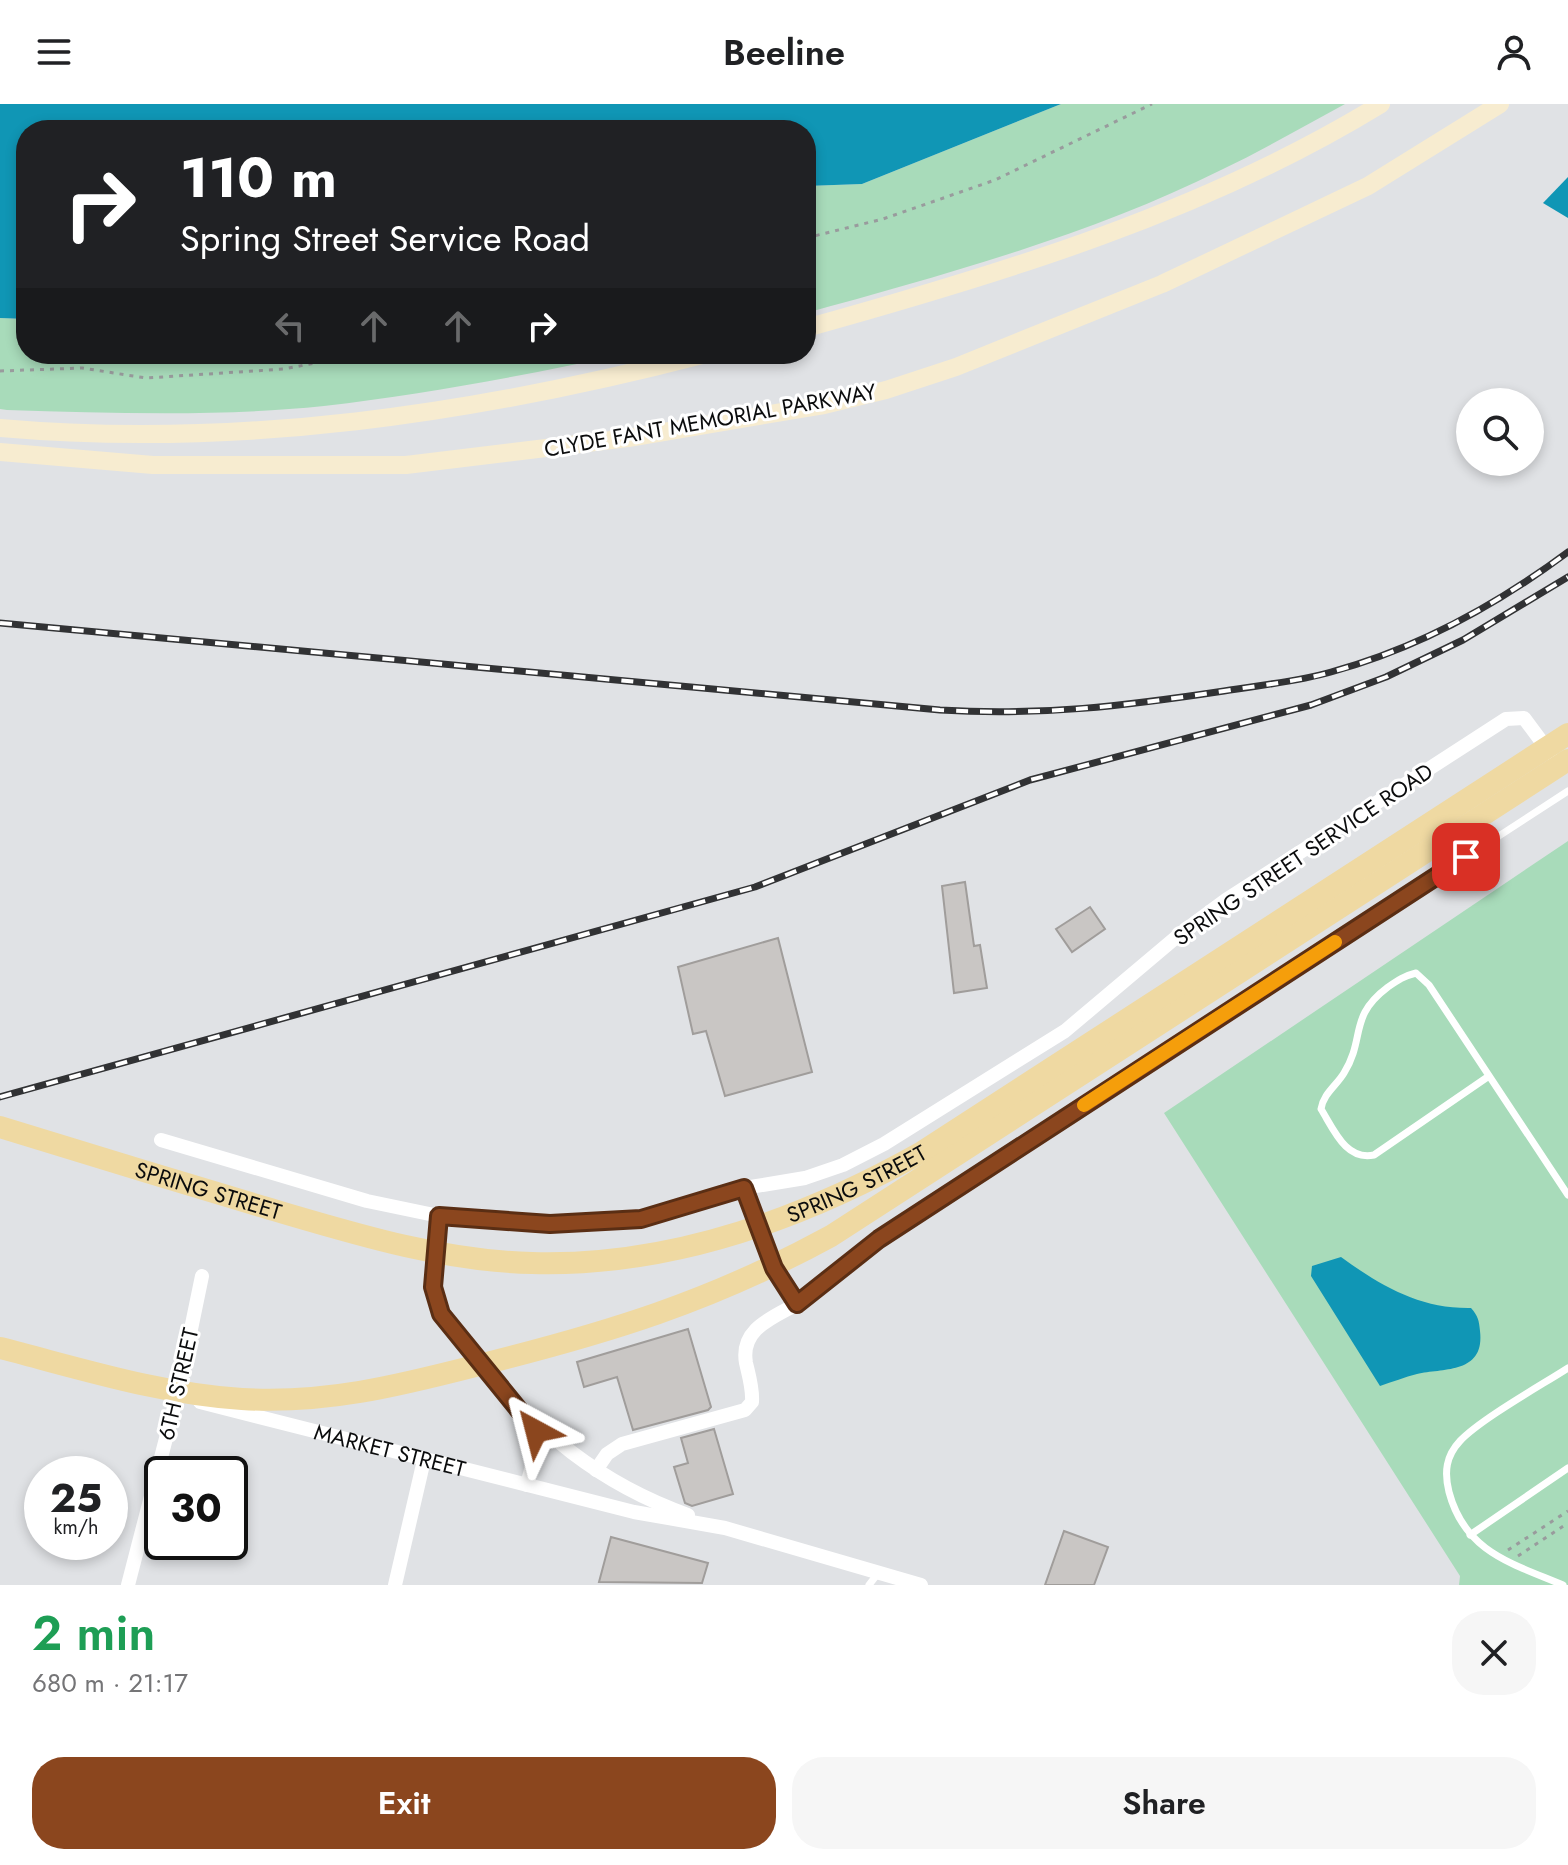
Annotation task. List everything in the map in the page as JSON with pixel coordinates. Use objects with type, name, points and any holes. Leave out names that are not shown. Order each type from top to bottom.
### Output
[{"type":"main road","points":[[816,325],[975,279],[1140,221],[1286,155],[1381,104]]},
{"type":"main road","name":"CLYDE FANT MEMORIAL PARKWAY","points":[[0,452],[153,465],[406,465],[628,438],[824,405],[886,390],[956,367],[1162,284],[1368,186],[1500,104]]},
{"type":"main road","points":[[0,428],[154,435],[358,424],[524,396],[663,364]]},
{"type":"main road","name":"SPRING STREET","points":[[178,1392],[287,1400],[367,1393],[622,1328],[774,1268],[889,1200],[1558,758],[1568,734]]},
{"type":"main road","name":"SPRING STREET","points":[[0,1127],[342,1230],[436,1252],[501,1262],[594,1262],[689,1245],[756,1228],[835,1198],[922,1152],[1558,758]]},
{"type":"main road","name":"MARKET STREET","points":[[0,1348],[178,1392]]},
{"type":"street","name":"SPRING STREET SERVICE ROAD","points":[[161,1140],[367,1201],[439,1216],[550,1224],[641,1219],[744,1188],[818,1174],[843,1165],[897,1136],[1065,1031],[1180,934],[1226,900],[1506,719],[1524,718],[1558,758]]},
{"type":"street","points":[[596,1470],[607,1454],[622,1444],[750,1406],[753,1395],[745,1358],[748,1338],[762,1324],[797,1304],[774,1268],[756,1228],[744,1188]]},
{"type":"street","points":[[439,1216],[435,1299],[452,1331],[516,1406],[529,1420],[596,1470],[657,1504],[725,1528]]},
{"type":"street","name":"6TH STREET","points":[[128,1585],[178,1392],[202,1276]]},
{"type":"street","name":"MARKET STREET","points":[[178,1392],[211,1406],[424,1460],[634,1512],[725,1528],[921,1585]]},
{"type":"street","points":[[527,1485],[538,1443],[529,1420]]},
{"type":"street","points":[[395,1585],[424,1460]]},
{"type":"lane","points":[[797,1304],[879,1239],[1568,791]]},
{"type":"lane","points":[[1489,1076],[1374,1155],[1361,1158],[1351,1153],[1321,1109],[1352,1057],[1360,1017],[1371,1000],[1404,976],[1416,973],[1429,985],[1568,1195]]},
{"type":"lane","points":[[1563,1585],[1509,1562],[1470,1535],[1460,1525],[1445,1476],[1449,1455],[1462,1439],[1567,1372]]},
{"type":"lane","points":[[1470,1535],[1568,1468]]},
{"type":"lane","points":[[869,1585],[879,1572]]},
{"type":"path","points":[[816,236],[883,219],[995,180],[1152,104]]},
{"type":"path","points":[[0,371],[82,368],[146,378],[284,369],[310,364]]},
{"type":"path","points":[[1500,1556],[1568,1511]]},
{"type":"path","points":[[1509,1562],[1568,1523]]},
{"type":"green space","points":[[1061,104],[1345,104],[1237,162],[1122,214],[964,268],[816,310],[816,186],[862,184]]},
{"type":"green space","points":[[0,318],[16,319],[16,364],[576,364],[400,396],[324,406],[205,413],[0,409]]},
{"type":"green space","points":[[1568,841],[1568,1585],[1459,1585],[1460,1576],[1164,1113]]},
{"type":"water","points":[[0,104],[1061,104],[862,184],[816,186],[816,120],[16,120],[16,319],[0,318]]},
{"type":"water","points":[[1568,177],[1568,218],[1543,203]]},
{"type":"water","points":[[1341,1257],[1402,1294],[1435,1305],[1471,1308],[1480,1327],[1480,1345],[1476,1355],[1460,1366],[1417,1374],[1380,1386],[1311,1276],[1312,1266]]},
{"type":"building","points":[[965,882],[974,946],[980,945],[987,988],[954,993],[942,886]]},
{"type":"building","points":[[1090,907],[1105,929],[1072,952],[1056,929]]},
{"type":"building","points":[[778,938],[812,1072],[725,1096],[706,1031],[693,1034],[678,967]]},
{"type":"building","points":[[688,1329],[711,1407],[708,1410],[633,1430],[617,1377],[584,1387],[577,1362]]},
{"type":"building","points":[[714,1429],[733,1494],[692,1506],[685,1503],[674,1467],[688,1463],[681,1438]]},
{"type":"building","points":[[1064,1531],[1108,1547],[1094,1585],[1045,1585]]},
{"type":"building","points":[[611,1537],[708,1563],[702,1583],[599,1582]]},
{"type":"railway","points":[[0,623],[940,710],[1048,711],[1152,701],[1278,683],[1363,662],[1425,638],[1485,607],[1568,552]]},
{"type":"railway","points":[[0,1097],[755,887],[1030,780],[1311,705],[1386,677],[1463,640],[1568,577]]},
{"type":"slow traffic","points":[[1084,1105],[1335,942]]},
{"type":"route","points":[[536,1431],[441,1314],[433,1287],[439,1216],[550,1224],[641,1219],[687,1208],[744,1188],[756,1228],[774,1268],[797,1304],[851,1258],[879,1239],[1466,857]]}]
